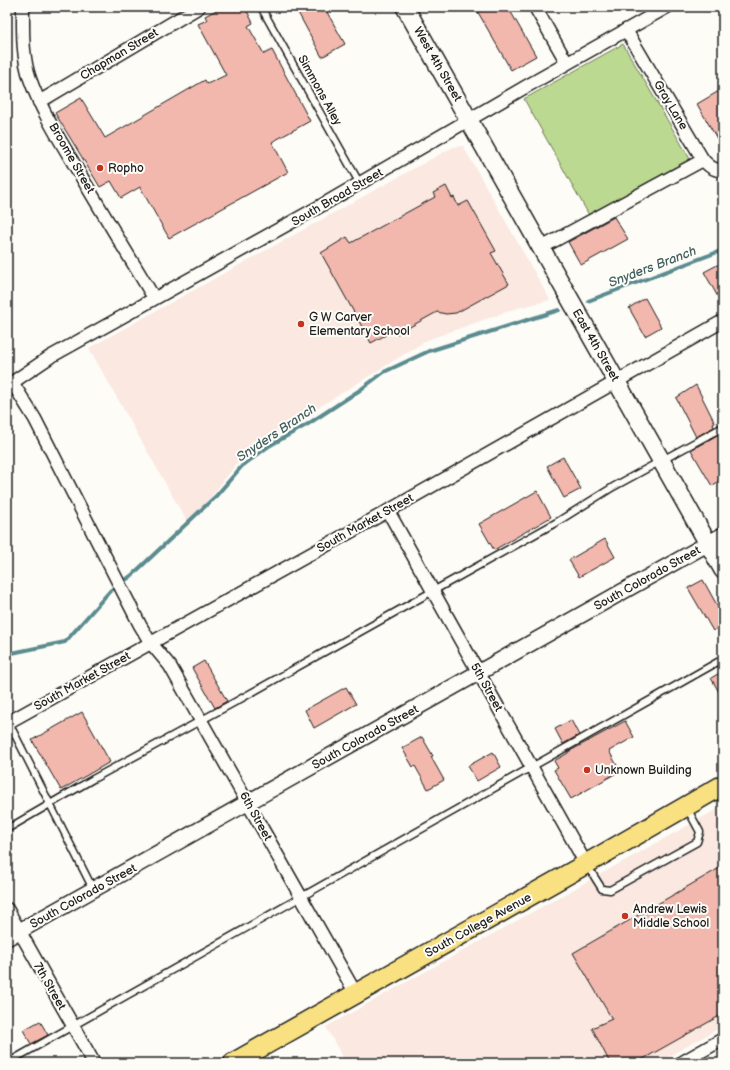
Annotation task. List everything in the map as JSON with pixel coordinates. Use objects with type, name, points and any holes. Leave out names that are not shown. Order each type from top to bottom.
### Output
[{"type":"main road","name":"West 4th Street","points":[[405,7],[470,120]]},
{"type":"main road","name":"East 4th Street","points":[[470,120],[661,461],[716,539],[723,570]]},
{"type":"main road","name":"South College Avenue","points":[[233,1063],[723,786]]},
{"type":"street","name":"Broome Street","points":[[23,7],[25,60],[30,78],[40,102],[66,151],[154,298]]},
{"type":"street","name":"Chapman Street","points":[[40,102],[198,7]]},
{"type":"street","points":[[535,7],[567,63]]},
{"type":"street","name":"South Broad Street","points":[[10,384],[50,357],[360,184],[567,63],[667,7]]},
{"type":"street","name":"Gray Lane","points":[[626,30],[703,160],[708,166],[716,170],[723,170]]},
{"type":"street","points":[[541,248],[703,160]]},
{"type":"street","name":"South Market Street","points":[[8,722],[388,511],[723,321]]},
{"type":"street","name":"6th Street","points":[[10,384],[35,419],[140,625],[150,642],[170,666],[356,994]]},
{"type":"street","name":"5th Street","points":[[388,511],[586,864]]},
{"type":"street","name":"South Colorado Street","points":[[13,935],[716,539]]},
{"type":"street","name":"7th Street","points":[[7,909],[13,935],[72,1025],[94,1063]]},
{"type":"street","points":[[681,1063],[696,1059],[723,1039]]},
{"type":"lane","name":"Simmons Alley","points":[[261,7],[360,184]]},
{"type":"lane","points":[[7,829],[93,779],[201,721],[557,522],[613,487],[723,427]]},
{"type":"lane","points":[[7,1063],[723,659]]},
{"type":"lane","points":[[8,722],[93,890]]},
{"type":"lane","points":[[586,864],[602,889],[610,890],[697,842],[700,832],[686,806]]},
{"type":"shaded area","name":"G W Carver Elementary School","points":[[463,146],[550,300],[514,309],[427,340],[245,453],[189,525],[89,348],[453,147]]},
{"type":"shaded area","name":"Andrew Lewis Middle School","points":[[723,806],[723,1026],[657,1063],[346,1063],[326,1027]]},
{"type":"green space","points":[[623,44],[690,159],[589,215],[524,99]]},
{"type":"building","points":[[222,7],[245,7],[253,23],[248,26],[264,54],[272,50],[310,121],[272,142],[288,172],[169,238],[140,187],[121,198],[111,181],[100,187],[55,113],[81,98],[105,138],[205,80],[207,84],[226,75],[198,24],[207,20],[205,16]]},
{"type":"building","points":[[295,7],[324,7],[345,44],[322,57]]},
{"type":"building","points":[[475,7],[508,7],[536,56],[511,70]]},
{"type":"building","points":[[719,91],[723,98],[723,149],[697,104]]},
{"type":"building","points":[[446,186],[452,198],[454,197],[458,206],[468,201],[496,251],[491,253],[509,284],[456,313],[446,314],[437,312],[397,334],[395,330],[371,343],[321,253],[347,237],[351,243],[435,197],[433,193]]},
{"type":"building","points":[[614,217],[628,239],[581,265],[568,242]]},
{"type":"building","points":[[723,262],[723,306],[704,272]]},
{"type":"building","points":[[645,298],[661,327],[645,336],[629,308]]},
{"type":"building","points":[[696,385],[715,423],[713,424],[714,427],[696,437],[676,398]]},
{"type":"building","points":[[719,434],[723,440],[723,478],[712,486],[691,450]]},
{"type":"building","points":[[563,457],[581,489],[564,498],[547,466]]},
{"type":"building","points":[[537,491],[551,517],[494,550],[479,524]]},
{"type":"building","points":[[605,539],[615,557],[579,577],[569,560]]},
{"type":"building","points":[[703,580],[723,616],[723,625],[713,631],[688,588]]},
{"type":"building","points":[[204,661],[227,701],[215,708],[192,668]]},
{"type":"building","points":[[723,671],[723,699],[711,678]]},
{"type":"building","points":[[346,687],[356,704],[314,728],[305,710]]},
{"type":"building","points":[[82,712],[110,762],[61,790],[32,740]]},
{"type":"building","points":[[571,720],[579,735],[563,744],[555,729]]},
{"type":"building","name":"Unknown Building","points":[[625,721],[634,737],[609,751],[620,771],[571,799],[554,770],[558,768],[554,761]]},
{"type":"building","points":[[422,737],[444,780],[428,789],[415,766],[413,767],[402,748]]},
{"type":"building","points":[[493,752],[501,767],[477,781],[468,766]]},
{"type":"building","points":[[723,866],[723,1014],[636,1063],[610,1063],[592,1028],[612,1019],[573,953]]},
{"type":"building","points":[[40,1021],[48,1035],[31,1044],[23,1030]]},
{"type":"waterway","name":"Snyders Branch","points":[[588,301],[723,250]]},
{"type":"waterway","name":"Snyders Branch","points":[[7,654],[65,642],[110,591],[131,576],[216,496],[242,466],[269,446],[308,424],[360,390],[384,372],[429,351],[559,310]]},
{"type":"place","name":"Ropho","points":[[100,168]]},
{"type":"place","name":"G W Carver Elementary School","points":[[301,324]]},
{"type":"place","name":"Unknown Building","points":[[587,770]]},
{"type":"place","name":"Andrew Lewis Middle School","points":[[625,916]]}]
